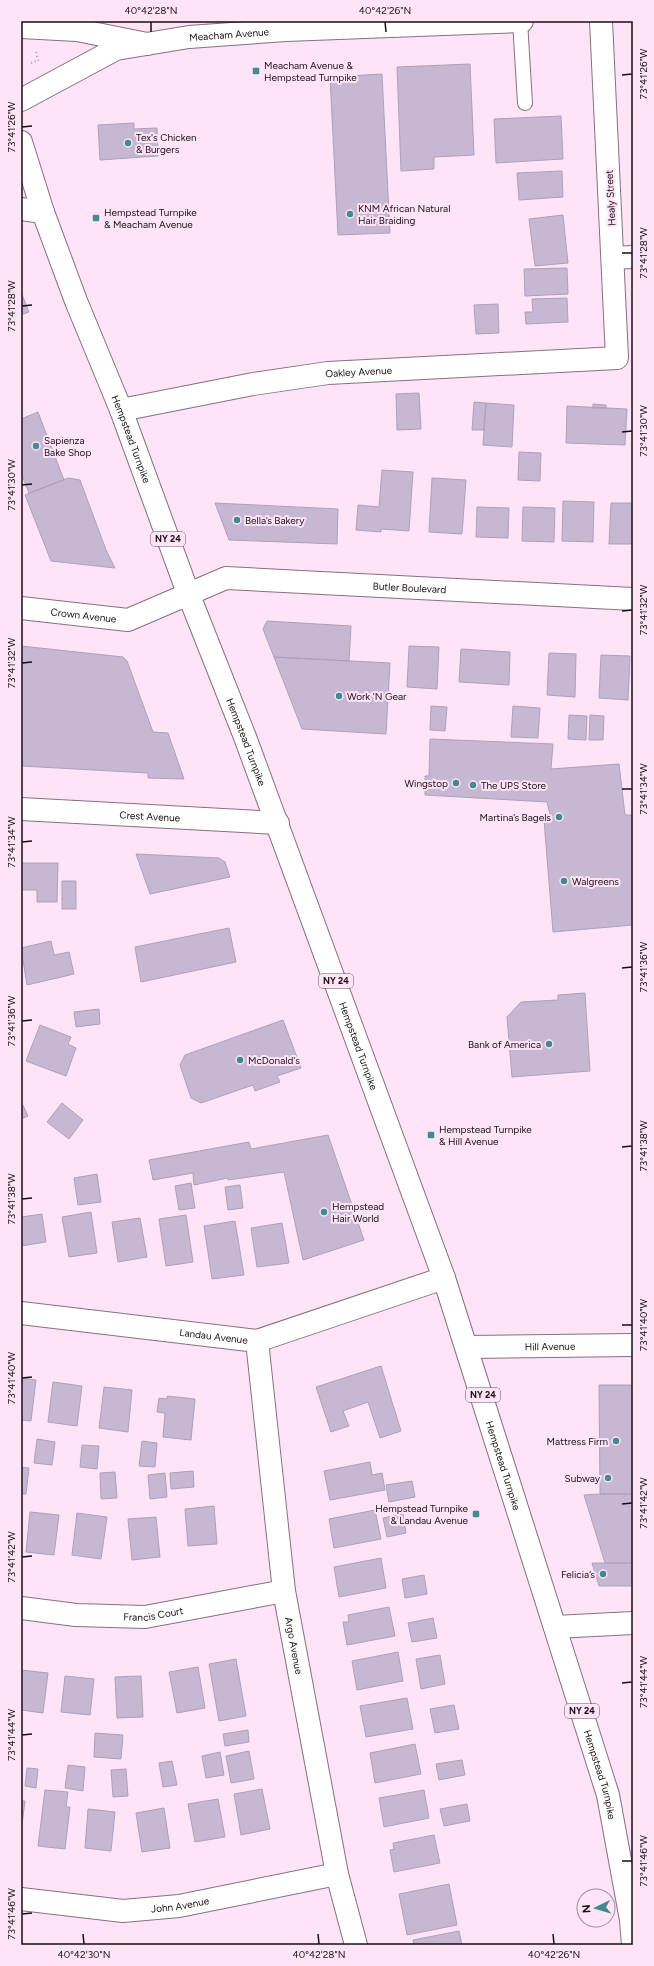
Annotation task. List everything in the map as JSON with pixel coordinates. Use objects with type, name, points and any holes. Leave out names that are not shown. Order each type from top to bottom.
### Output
[{"type":"street","name":"Meacham Avenue","points":[[21,100],[116,49],[189,37],[285,26],[521,21]]},
{"type":"street","name":"Healy Street","points":[[600,358],[617,358],[623,257],[601,21]]},
{"type":"street","points":[[21,27],[77,30],[146,44]]},
{"type":"street","name":"Hempstead Turnpike","points":[[21,142],[43,212],[76,301],[121,410],[188,593],[278,824],[444,1278],[608,1795],[632,1920],[633,1945]]},
{"type":"street","points":[[21,209],[43,212]]},
{"type":"street","name":"Oakley Avenue","points":[[121,410],[253,384],[328,373],[600,358]]},
{"type":"street","name":"Butler Boulevard","points":[[188,593],[226,578],[633,599]]},
{"type":"street","name":"Crown Avenue","points":[[21,608],[128,620],[188,593]]},
{"type":"street","name":"Crest Avenue","points":[[21,809],[278,824]]},
{"type":"street","name":"Landau Avenue","points":[[21,1312],[257,1341],[444,1278]]},
{"type":"street","name":"Argo Avenue","points":[[257,1341],[284,1591],[337,1874],[356,1945]]},
{"type":"street","name":"Hill Avenue","points":[[467,1347],[633,1345]]},
{"type":"street","name":"Francis Court","points":[[21,1608],[76,1615],[145,1617],[284,1591]]},
{"type":"street","points":[[555,1627],[633,1623]]},
{"type":"street","name":"John Avenue","points":[[21,1899],[124,1911],[179,1906],[337,1874]]},
{"type":"lane","points":[[521,21],[525,103]]},
{"type":"path","points":[[35,49],[40,67]]},
{"type":"path","points":[[31,63],[38,60]]},
{"type":"building","points":[[470,64],[474,155],[434,157],[434,169],[401,171],[397,67]]},
{"type":"building","points":[[382,74],[390,233],[338,235],[330,77]]},
{"type":"building","points":[[561,116],[563,159],[496,163],[494,119]]},
{"type":"building","name":"Tex's Chicken & Burgers","points":[[134,123],[134,129],[157,128],[158,156],[100,160],[98,125]]},
{"type":"building","points":[[562,171],[563,197],[519,200],[517,173]]},
{"type":"building","points":[[563,215],[568,263],[535,266],[529,219]]},
{"type":"building","points":[[567,268],[568,294],[525,296],[524,269]]},
{"type":"building","points":[[21,292],[29,312],[21,315]]},
{"type":"building","points":[[567,298],[568,322],[526,324],[525,312],[533,312],[532,299]]},
{"type":"building","points":[[498,304],[499,333],[476,334],[474,305]]},
{"type":"building","points":[[419,393],[421,429],[397,430],[396,394]]},
{"type":"building","points":[[474,402],[486,403],[484,430],[472,430]]},
{"type":"building","points":[[486,403],[514,405],[512,447],[483,445]]},
{"type":"building","points":[[593,404],[606,405],[606,408],[593,408]]},
{"type":"building","points":[[567,406],[627,409],[625,445],[566,443]]},
{"type":"building","name":"Sapienza Bake Shop","points":[[38,412],[64,480],[29,493],[21,473],[21,419]]},
{"type":"building","points":[[519,452],[541,453],[540,481],[518,480]]},
{"type":"building","points":[[382,470],[413,472],[409,531],[381,529],[381,532],[356,530],[358,505],[379,507]]},
{"type":"building","points":[[68,478],[80,480],[106,550],[115,568],[51,561],[25,495]]},
{"type":"building","points":[[432,478],[466,480],[462,534],[429,532]]},
{"type":"building","points":[[563,501],[594,502],[593,542],[562,541]]},
{"type":"building","points":[[215,503],[338,509],[337,544],[229,540]]},
{"type":"building","points":[[611,503],[633,503],[633,544],[609,544]]},
{"type":"building","points":[[477,507],[509,508],[508,538],[476,537]]},
{"type":"building","points":[[523,507],[555,508],[554,542],[522,541]]},
{"type":"building","points":[[267,621],[351,626],[349,661],[274,657],[263,629]]},
{"type":"building","points":[[21,646],[123,657],[127,661],[153,732],[168,733],[184,779],[148,778],[148,773],[21,766]]},
{"type":"building","points":[[409,646],[439,647],[437,689],[407,687]]},
{"type":"building","points":[[461,649],[510,652],[509,685],[459,682]]},
{"type":"building","points":[[549,653],[576,654],[575,697],[547,695]]},
{"type":"building","points":[[601,655],[630,656],[628,700],[599,698]]},
{"type":"building","name":"Work 'N Gear","points":[[274,657],[390,663],[386,734],[302,729]]},
{"type":"building","points":[[431,706],[447,707],[445,731],[430,730]]},
{"type":"building","points":[[513,706],[540,708],[538,738],[511,737]]},
{"type":"building","points":[[569,715],[587,716],[586,740],[568,739]]},
{"type":"building","points":[[590,715],[604,716],[603,740],[589,740]]},
{"type":"building","points":[[430,739],[553,744],[551,769],[619,764],[625,815],[633,815],[633,925],[553,932],[544,820],[551,819],[547,802],[425,795],[425,776],[429,776]]},
{"type":"building","points":[[136,854],[219,858],[225,862],[230,877],[150,894]]},
{"type":"building","points":[[21,863],[58,863],[57,902],[37,902],[37,890],[21,890]]},
{"type":"building","points":[[62,881],[76,881],[76,909],[62,909]]},
{"type":"building","points":[[229,928],[236,962],[141,982],[135,947]]},
{"type":"building","points":[[51,941],[54,955],[69,952],[74,974],[27,985],[21,948]]},
{"type":"building","name":"Bank of America","points":[[585,993],[590,1071],[512,1077],[507,1017],[521,1002],[558,1000],[558,995]]},
{"type":"building","points":[[99,1009],[100,1024],[76,1027],[74,1012]]},
{"type":"building","name":"McDonald's","points":[[283,1020],[301,1068],[277,1076],[280,1082],[255,1091],[253,1085],[201,1103],[191,1098],[180,1065],[185,1055]]},
{"type":"building","points":[[40,1025],[71,1037],[68,1044],[76,1048],[66,1076],[26,1061]]},
{"type":"building","points":[[21,1101],[28,1116],[21,1119]]},
{"type":"building","points":[[62,1103],[83,1120],[69,1139],[47,1122]]},
{"type":"building","name":"Hempstead Hair World","points":[[328,1135],[364,1240],[303,1260],[284,1172],[228,1180],[228,1178],[194,1185],[193,1173],[153,1180],[149,1160],[249,1142],[251,1149]]},
{"type":"building","points":[[97,1174],[101,1202],[78,1205],[74,1178]]},
{"type":"building","points":[[191,1183],[195,1208],[179,1210],[175,1186]]},
{"type":"building","points":[[240,1185],[243,1208],[228,1210],[225,1187]]},
{"type":"building","points":[[91,1212],[97,1253],[69,1257],[62,1217]]},
{"type":"building","points":[[42,1214],[46,1242],[21,1246],[21,1217]]},
{"type":"building","points":[[186,1215],[193,1262],[166,1266],[159,1219]]},
{"type":"building","points":[[140,1218],[147,1257],[118,1262],[112,1222]]},
{"type":"building","points":[[235,1221],[244,1275],[212,1279],[204,1226]]},
{"type":"building","points":[[282,1223],[289,1263],[257,1267],[251,1228]]},
{"type":"building","points":[[381,1366],[401,1431],[380,1438],[368,1402],[343,1411],[349,1426],[331,1432],[316,1387]]},
{"type":"building","points":[[21,1378],[36,1380],[31,1421],[21,1420]]},
{"type":"building","points":[[53,1382],[82,1386],[77,1426],[48,1422]]},
{"type":"building","points":[[599,1385],[633,1385],[633,1494],[600,1494]]},
{"type":"building","points":[[104,1387],[132,1390],[128,1432],[99,1428]]},
{"type":"building","points":[[167,1396],[195,1399],[191,1440],[163,1437],[165,1413],[157,1412],[159,1398],[167,1399]]},
{"type":"building","points":[[37,1439],[55,1442],[52,1465],[34,1463]]},
{"type":"building","points":[[142,1441],[157,1443],[155,1467],[139,1466]]},
{"type":"building","points":[[82,1445],[99,1446],[97,1469],[80,1467]]},
{"type":"building","points":[[370,1462],[372,1475],[382,1473],[385,1490],[330,1500],[324,1471]]},
{"type":"building","points":[[21,1467],[29,1468],[26,1494],[21,1494]]},
{"type":"building","points":[[193,1471],[194,1487],[171,1489],[170,1473]]},
{"type":"building","points":[[115,1472],[117,1498],[101,1499],[100,1473]]},
{"type":"building","points":[[165,1473],[167,1497],[150,1499],[148,1475]]},
{"type":"building","points":[[412,1481],[415,1497],[389,1502],[386,1485]]},
{"type":"building","points":[[633,1494],[633,1563],[605,1563],[584,1495]]},
{"type":"building","points":[[214,1506],[217,1544],[188,1546],[185,1509]]},
{"type":"building","points":[[375,1510],[381,1539],[334,1548],[329,1519]]},
{"type":"building","points":[[30,1512],[59,1515],[54,1555],[26,1552]]},
{"type":"building","points":[[77,1513],[107,1517],[101,1559],[72,1555]]},
{"type":"building","points":[[403,1514],[406,1533],[387,1537],[383,1518]]},
{"type":"building","points":[[156,1517],[160,1557],[132,1560],[128,1519]]},
{"type":"building","points":[[381,1558],[386,1588],[339,1597],[334,1567]]},
{"type":"building","points":[[592,1563],[633,1563],[633,1586],[599,1586]]},
{"type":"building","points":[[424,1575],[427,1594],[405,1598],[402,1579]]},
{"type":"building","points":[[389,1607],[395,1636],[347,1645],[343,1622],[349,1622],[348,1615]]},
{"type":"building","points":[[433,1618],[437,1638],[412,1642],[408,1623]]},
{"type":"building","points":[[398,1652],[403,1681],[357,1690],[352,1661]]},
{"type":"building","points":[[440,1655],[445,1684],[421,1689],[416,1659]]},
{"type":"building","points":[[236,1659],[246,1716],[219,1721],[209,1664]]},
{"type":"building","points":[[198,1667],[205,1708],[177,1713],[169,1672]]},
{"type":"building","points":[[21,1670],[48,1673],[43,1713],[21,1710]]},
{"type":"building","points":[[65,1676],[94,1679],[90,1715],[61,1712]]},
{"type":"building","points":[[141,1676],[143,1717],[117,1718],[115,1677]]},
{"type":"building","points":[[407,1698],[413,1729],[366,1737],[360,1706]]},
{"type":"building","points":[[454,1705],[459,1729],[435,1733],[430,1709]]},
{"type":"building","points":[[248,1730],[249,1742],[225,1746],[223,1734]]},
{"type":"building","points":[[95,1733],[123,1735],[121,1759],[94,1757]]},
{"type":"building","points":[[415,1744],[421,1774],[375,1783],[370,1753]]},
{"type":"building","points":[[249,1751],[254,1779],[231,1783],[226,1756]]},
{"type":"building","points":[[220,1752],[224,1775],[206,1778],[202,1756]]},
{"type":"building","points":[[462,1760],[465,1775],[439,1780],[436,1764]]},
{"type":"building","points":[[172,1761],[177,1785],[163,1787],[159,1763]]},
{"type":"building","points":[[68,1765],[85,1767],[83,1791],[65,1788]]},
{"type":"building","points":[[27,1768],[38,1769],[36,1788],[25,1786]]},
{"type":"building","points":[[126,1769],[128,1796],[113,1797],[111,1770]]},
{"type":"building","points":[[262,1789],[270,1829],[241,1835],[234,1794]]},
{"type":"building","points":[[45,1790],[68,1792],[66,1807],[70,1807],[65,1849],[38,1846]]},
{"type":"building","points":[[424,1790],[429,1818],[384,1827],[379,1798]]},
{"type":"building","points":[[218,1799],[225,1837],[195,1842],[188,1804]]},
{"type":"building","points":[[21,1801],[25,1801],[21,1832]]},
{"type":"building","points":[[467,1804],[470,1821],[444,1826],[440,1809]]},
{"type":"building","points":[[164,1808],[170,1848],[142,1852],[136,1813]]},
{"type":"building","points":[[88,1809],[115,1812],[111,1851],[85,1848]]},
{"type":"building","points":[[434,1835],[440,1863],[394,1872],[390,1850],[394,1849],[393,1843]]},
{"type":"building","points":[[449,1884],[457,1925],[407,1935],[399,1894]]},
{"type":"building","points":[[459,1931],[462,1945],[414,1945],[413,1940]]},
{"type":"place","name":"Meacham Avenue & Hempstead Turnpike","points":[[256,71]]},
{"type":"place","name":"Tex's Chicken & Burgers","points":[[128,143]]},
{"type":"place","name":"KNM African Natural Hair Braiding","points":[[350,214]]},
{"type":"place","name":"Hempstead Turnpike & Meacham Avenue","points":[[96,218]]},
{"type":"place","name":"Sapienza Bake Shop","points":[[36,446]]},
{"type":"place","name":"Bella’s Bakery","points":[[237,520]]},
{"type":"place","name":"Work 'N Gear","points":[[339,696]]},
{"type":"place","name":"Wingstop","points":[[456,783]]},
{"type":"place","name":"The UPS Store","points":[[473,785]]},
{"type":"place","name":"Martina’s Bagels","points":[[559,817]]},
{"type":"place","name":"Walgreens","points":[[564,881]]},
{"type":"place","name":"Bank of America","points":[[549,1044]]},
{"type":"place","name":"McDonald's","points":[[240,1060]]},
{"type":"place","name":"Hempstead Turnpike & Hill Avenue","points":[[431,1135]]},
{"type":"place","name":"Hempstead Hair World","points":[[324,1212]]},
{"type":"place","name":"Mattress Firm","points":[[616,1441]]},
{"type":"place","name":"Subway","points":[[608,1478]]},
{"type":"place","name":"Hempstead Turnpike & Landau Avenue","points":[[476,1514]]},
{"type":"place","name":"Felicia’s","points":[[603,1574]]}]
